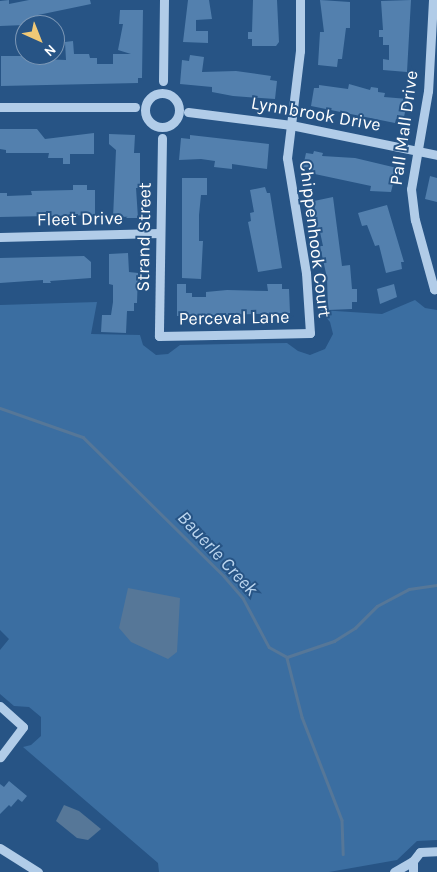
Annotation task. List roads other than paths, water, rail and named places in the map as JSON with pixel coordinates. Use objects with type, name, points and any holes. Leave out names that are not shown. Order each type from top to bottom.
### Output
[{"type":"street","points":[[135,107],[157,126],[167,126],[178,116],[179,106],[168,93],[163,81],[164,0]]},
{"type":"street","name":"Chippenhook Court","points":[[300,0],[300,52],[287,169],[306,273],[310,333]]},
{"type":"street","name":"Pall Mall Drive","points":[[433,0],[434,43],[419,151],[411,189],[412,208],[435,289]]},
{"type":"street","points":[[0,107],[135,107],[147,102],[157,93],[163,81]]},
{"type":"street","points":[[157,93],[168,93]]},
{"type":"street","points":[[145,114],[147,102]]},
{"type":"street","name":"Lynnbrook Drive","points":[[179,106],[188,112],[291,125],[437,155]]},
{"type":"street","name":"Lynnbrook Drive","points":[[178,116],[188,112]]},
{"type":"street","name":"Strand Street","points":[[157,126],[162,138]]},
{"type":"street","name":"Strand Street","points":[[159,336],[162,138],[167,126]]},
{"type":"street","name":"Fleet Drive","points":[[0,237],[160,233]]},
{"type":"street","name":"Perceval Lane","points":[[159,336],[310,333]]},
{"type":"street","points":[[0,706],[23,727],[0,757]]},
{"type":"street","points":[[0,848],[38,872]]},
{"type":"street","points":[[394,872],[413,861],[425,849],[437,851]]},
{"type":"street","points":[[413,861],[413,872]]},
{"type":"waterway","name":"Bauerle Creek","points":[[0,408],[83,437],[224,576],[243,598],[269,647],[287,657],[334,641],[355,628],[377,606],[409,589],[437,585]]},
{"type":"waterway","points":[[287,658],[302,717],[342,820],[343,854]]}]
